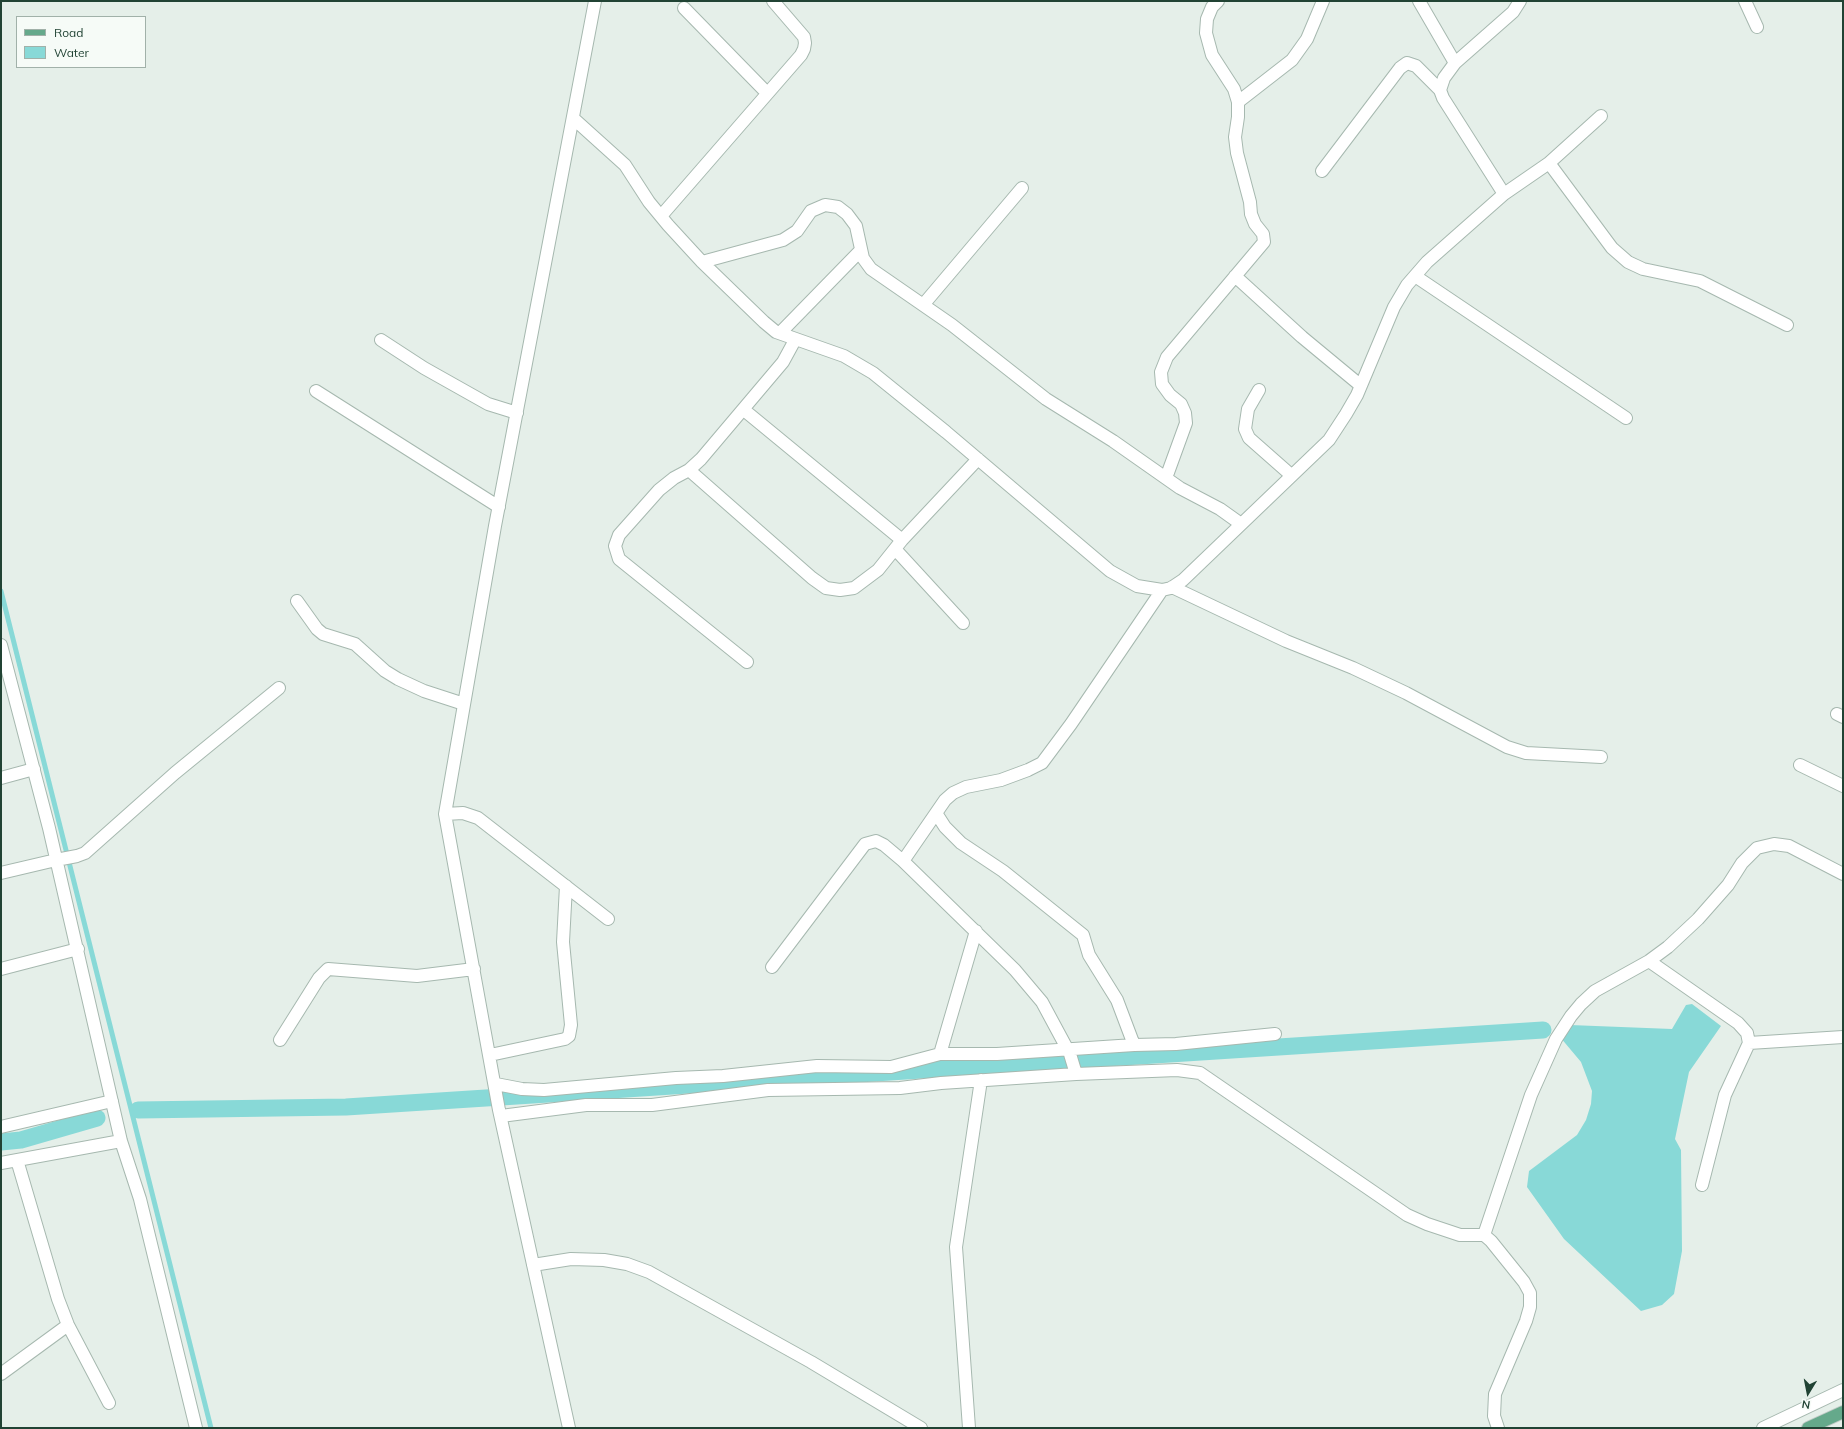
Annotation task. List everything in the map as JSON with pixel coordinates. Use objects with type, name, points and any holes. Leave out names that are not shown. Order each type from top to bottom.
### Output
[{"type":"main road","points":[[1808,1428],[1843,1412]]},
{"type":"street","points":[[569,1428],[500,1113],[497,1089],[445,814],[499,507],[574,119],[595,1]]},
{"type":"street","points":[[661,216],[800,55],[805,42],[804,37],[773,1]]},
{"type":"street","points":[[1166,478],[1184,432],[1185,413],[1181,404],[1170,395],[1162,384],[1161,372],[1167,357],[1264,242],[1263,234],[1254,224],[1250,202],[1237,153],[1235,137],[1238,117],[1238,102],[1234,89],[1212,55],[1206,33],[1207,19],[1212,7],[1218,1]]},
{"type":"street","points":[[1238,102],[1292,60],[1307,39],[1323,1]]},
{"type":"street","points":[[1419,1],[1455,63]]},
{"type":"street","points":[[1440,90],[1444,78],[1455,63],[1513,12],[1520,1]]},
{"type":"street","points":[[1745,1],[1757,27]]},
{"type":"street","points":[[684,8],[767,93]]},
{"type":"street","points":[[1322,171],[1407,63],[1416,66],[1440,90],[1443,98],[1504,194]]},
{"type":"street","points":[[903,861],[945,800],[953,793],[966,787],[1001,780],[1042,763],[1167,589],[1183,580],[1329,440],[1346,414],[1394,307],[1407,285],[1427,262],[1504,194],[1549,163],[1600,116]]},
{"type":"street","points":[[574,119],[625,165],[661,216],[702,262],[764,322],[780,333],[795,340],[844,356],[873,373],[978,459],[1110,571],[1137,586],[1167,589],[1286,641],[1353,668],[1406,693],[1507,747],[1526,753],[1601,757]]},
{"type":"street","points":[[1549,163],[1612,248],[1628,262],[1643,268],[1700,281],[1787,325]]},
{"type":"street","points":[[923,305],[1022,188]]},
{"type":"street","points":[[702,262],[783,240],[797,231],[811,211],[825,205],[838,208],[847,214],[856,226],[861,250],[864,258],[871,268],[952,326],[1046,399],[1113,441],[1194,496],[1220,509],[1240,524]]},
{"type":"street","points":[[780,333],[861,250]]},
{"type":"street","points":[[1235,276],[1302,338],[1360,385]]},
{"type":"street","points":[[1415,276],[1626,418]]},
{"type":"street","points":[[381,340],[424,368],[488,404],[517,412]]},
{"type":"street","points":[[747,662],[619,559],[615,546],[619,535],[659,490],[701,459],[744,410],[783,362],[795,340]]},
{"type":"street","points":[[1259,390],[1248,409],[1245,429],[1248,438],[1291,475]]},
{"type":"street","points":[[316,391],[499,507]]},
{"type":"street","points":[[744,410],[898,545],[963,623]]},
{"type":"street","points":[[688,470],[812,578],[826,588],[840,590],[854,588],[878,570],[898,545],[978,459]]},
{"type":"street","points":[[297,601],[317,629],[323,634],[355,644],[385,671],[405,683],[464,704]]},
{"type":"street","points":[[1,645],[60,859],[78,949],[121,1141],[140,1199],[196,1428]]},
{"type":"street","points":[[1,873],[77,856],[91,848],[175,773],[279,688]]},
{"type":"street","points":[[1800,765],[1843,786]]},
{"type":"street","points":[[1,778],[34,769]]},
{"type":"street","points":[[445,814],[463,813],[478,818],[608,919]]},
{"type":"street","points":[[936,813],[946,827],[961,843],[1003,871],[1083,935],[1089,955],[1117,1000],[1134,1045]]},
{"type":"street","points":[[772,967],[865,844],[876,841],[884,845],[903,861],[1015,970],[1042,1002],[1072,1061]]},
{"type":"street","points":[[1484,1235],[1531,1095],[1556,1039],[1571,1016],[1595,991],[1649,961],[1668,947],[1698,920],[1728,885],[1742,864],[1757,848],[1774,844],[1789,846],[1843,874]]},
{"type":"street","points":[[490,1055],[565,1039],[569,1036],[571,1025],[563,942],[566,886]]},
{"type":"street","points":[[940,1054],[976,931]]},
{"type":"street","points":[[1,969],[78,949]]},
{"type":"street","points":[[1649,961],[1738,1024],[1747,1033],[1749,1043],[1725,1095],[1702,1185]]},
{"type":"street","points":[[280,1040],[319,978],[328,969],[417,976],[474,969]]},
{"type":"street","points":[[500,1113],[586,1105],[652,1105],[768,1090],[900,1088],[981,1080],[1072,1061],[1134,1045],[1176,1044],[1275,1034]]},
{"type":"street","points":[[1749,1043],[1843,1037]]},
{"type":"street","points":[[497,1089],[544,1090],[676,1078],[723,1076],[817,1066],[891,1067],[940,1054],[997,1054],[1200,1073],[1407,1215],[1427,1224],[1460,1234],[1484,1235],[1491,1241],[1524,1282],[1530,1294],[1530,1307],[1526,1321],[1495,1394],[1494,1416],[1498,1428]]},
{"type":"street","points":[[970,1428],[956,1247],[981,1080]]},
{"type":"street","points":[[1,1127],[112,1101]]},
{"type":"street","points":[[1,1163],[121,1141]]},
{"type":"street","points":[[17,1160],[58,1298],[68,1325],[109,1403]]},
{"type":"street","points":[[534,1265],[571,1259],[604,1260],[627,1264],[649,1272],[811,1362],[922,1428]]},
{"type":"street","points":[[1,1374],[68,1325]]},
{"type":"street","points":[[1763,1428],[1843,1390]]},
{"type":"water","points":[[1692,1004],[1721,1026],[1689,1072],[1675,1139],[1681,1150],[1682,1251],[1674,1294],[1662,1305],[1641,1311],[1564,1239],[1527,1187],[1529,1171],[1577,1135],[1586,1120],[1591,1104],[1592,1091],[1581,1062],[1560,1037],[1570,1025],[1672,1029],[1686,1005]]},
{"type":"waterway","points":[[1,591],[211,1428]]},
{"type":"waterway","points":[[138,1110],[346,1107],[1543,1030]]},
{"type":"waterway","points":[[1,1142],[21,1140],[97,1118]]}]
